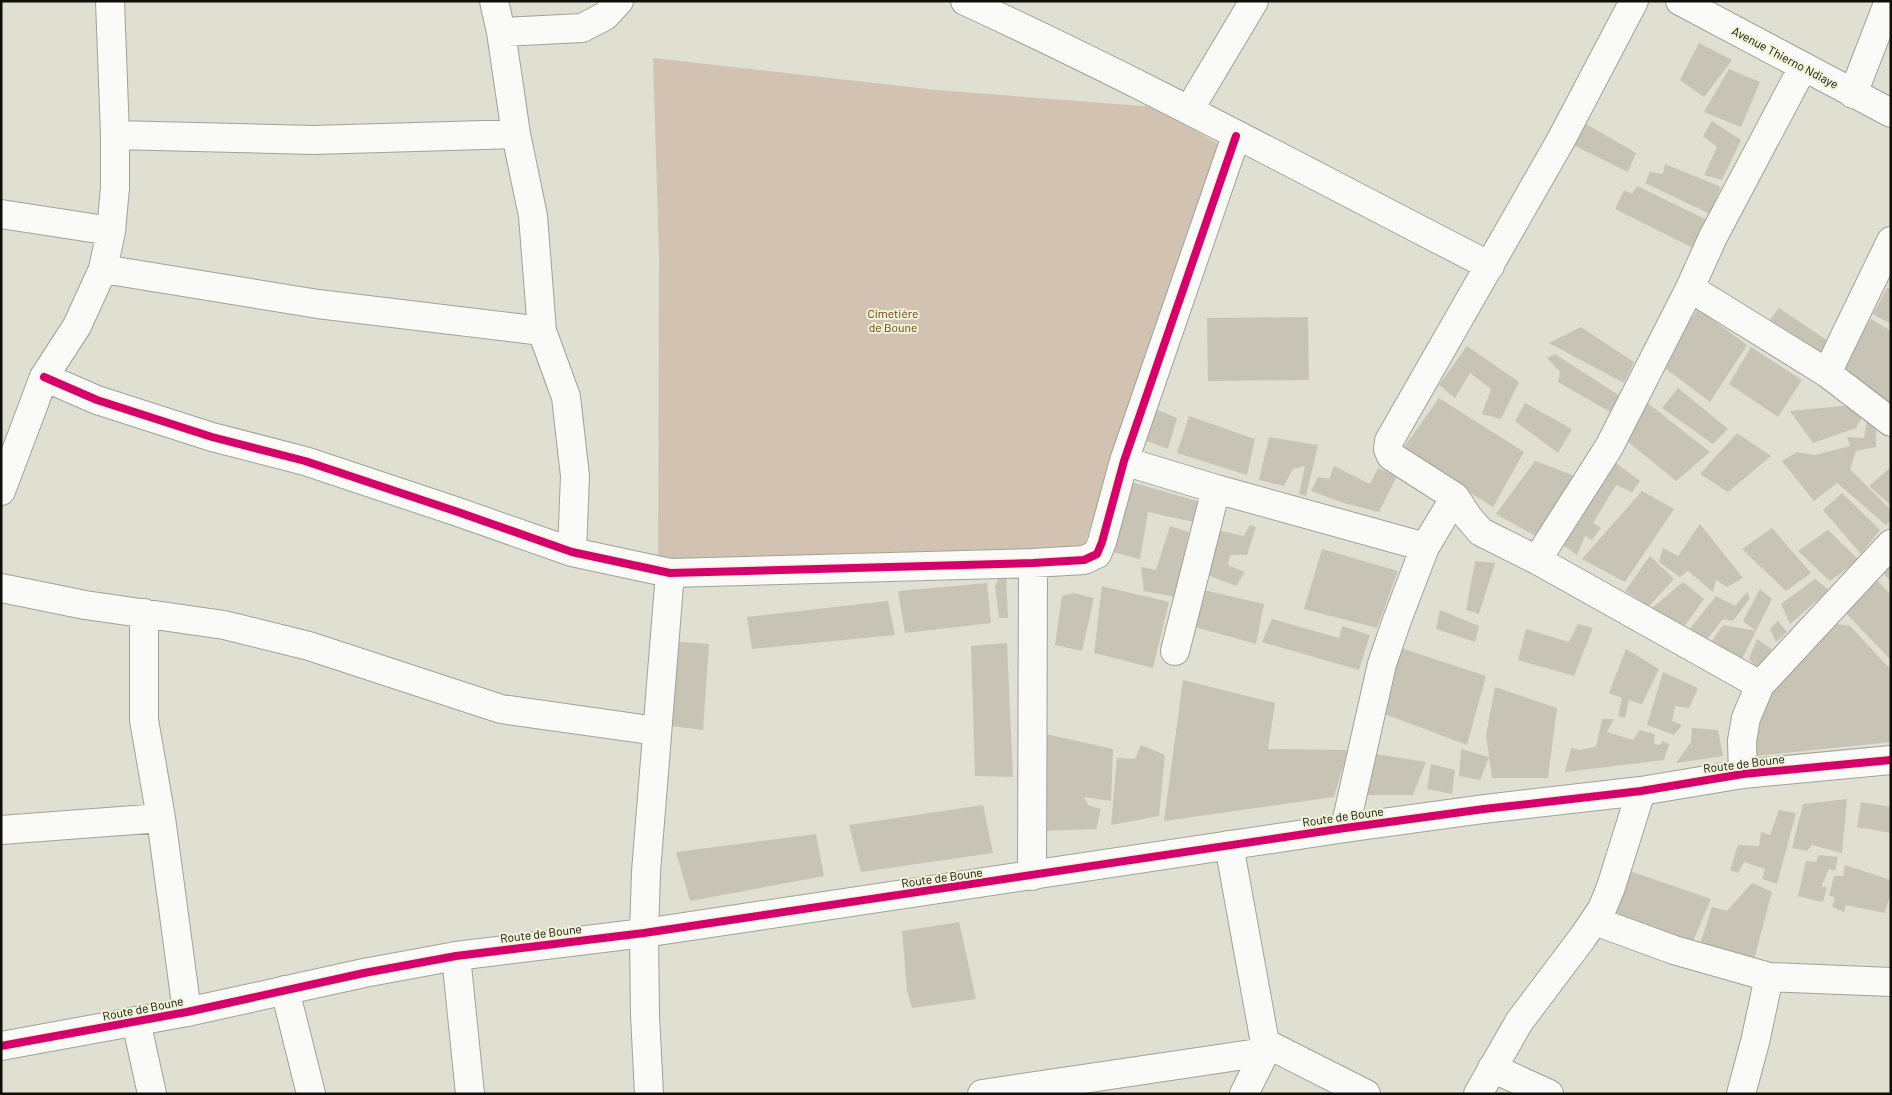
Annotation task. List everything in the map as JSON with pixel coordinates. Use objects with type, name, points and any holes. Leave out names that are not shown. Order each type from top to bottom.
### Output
[{"type":"street","points":[[1,492],[44,377],[77,326],[102,269],[111,232],[115,188],[115,135],[110,1]]},
{"type":"street","points":[[494,1],[532,216],[542,331],[566,397],[575,476],[572,552]]},
{"type":"street","points":[[501,32],[582,28],[605,16],[619,1]]},
{"type":"street","points":[[965,1],[1189,110],[1490,266]]},
{"type":"street","points":[[1189,110],[1254,1]]},
{"type":"street","points":[[1634,1],[1561,140],[1389,441],[1388,449],[1391,456],[1455,497],[1481,532],[1536,560],[1760,685]]},
{"type":"street","name":"Avenue Thierno Ndiaye","points":[[1680,1],[1891,113]]},
{"type":"street","points":[[1853,94],[1889,1]]},
{"type":"street","points":[[1536,560],[1609,447],[1690,288],[1713,237],[1804,67]]},
{"type":"street","points":[[115,135],[313,140],[516,134]]},
{"type":"street","points":[[44,377],[97,400],[212,437],[305,461],[455,510],[572,552],[670,573],[1084,560],[1097,554],[1102,542],[1124,461],[1236,136]]},
{"type":"street","points":[[1,214],[111,232]]},
{"type":"street","points":[[1827,373],[1891,241]]},
{"type":"street","points":[[102,269],[318,304],[542,331]]},
{"type":"street","points":[[1690,288],[1827,373],[1891,422]]},
{"type":"street","points":[[1124,461],[1216,489],[1425,547]]},
{"type":"street","points":[[1175,651],[1216,489]]},
{"type":"street","points":[[1345,828],[1382,664],[1425,547],[1455,497]]},
{"type":"street","points":[[1743,774],[1742,742],[1746,718],[1760,685],[1891,544]]},
{"type":"street","points":[[1032,563],[1032,876]]},
{"type":"street","points":[[649,1094],[644,1015],[646,872],[670,573]]},
{"type":"street","points":[[1,588],[85,605],[224,625],[309,646],[501,709],[657,731]]},
{"type":"street","points":[[144,612],[144,720],[161,818],[187,1012]]},
{"type":"street","name":"Route de Boune","points":[[1,1046],[187,1012],[285,990],[456,956],[644,933],[1345,828],[1484,809],[1641,791],[1743,774],[1891,760]]},
{"type":"street","points":[[1478,1094],[1519,1022],[1595,921],[1611,887],[1641,791]]},
{"type":"street","points":[[1,830],[161,818]]},
{"type":"street","points":[[1229,846],[1265,1047],[1244,1094]]},
{"type":"street","points":[[1595,921],[1674,950],[1769,977],[1891,982]]},
{"type":"street","points":[[456,956],[470,1094]]},
{"type":"street","points":[[1740,1094],[1755,1042],[1769,977]]},
{"type":"street","points":[[285,990],[311,1094]]},
{"type":"street","points":[[136,1021],[152,1094]]},
{"type":"street","points":[[982,1094],[1265,1047],[1366,1094]]},
{"type":"street","points":[[1492,1068],[1550,1094]]},
{"type":"green space","name":"Cimetière de Boune","points":[[653,58],[936,90],[1155,107],[1220,145],[1084,546],[658,569],[659,256]]},
{"type":"building","points":[[1699,43],[1732,60],[1704,97],[1680,80]]},
{"type":"building","points":[[1729,69],[1760,82],[1741,127],[1704,112]]},
{"type":"building","points":[[1581,121],[1636,153],[1628,172],[1569,143]]},
{"type":"building","points":[[1712,121],[1741,140],[1722,180],[1704,175],[1717,147],[1703,136]]},
{"type":"building","points":[[1665,164],[1721,187],[1710,214],[1645,183],[1650,172],[1663,174]]},
{"type":"building","points":[[1637,186],[1711,222],[1695,249],[1615,209],[1624,190],[1632,194]]},
{"type":"building","points":[[1887,288],[1891,289],[1891,324],[1873,314]]},
{"type":"building","points":[[1779,308],[1831,343],[1814,364],[1761,331]]},
{"type":"building","points":[[1698,309],[1747,345],[1710,402],[1661,365]]},
{"type":"building","points":[[1308,317],[1309,380],[1208,381],[1207,318]]},
{"type":"building","points":[[1871,319],[1891,331],[1891,412],[1837,371]]},
{"type":"building","points":[[1581,327],[1634,362],[1624,383],[1549,343]]},
{"type":"building","points":[[1467,346],[1519,382],[1501,419],[1482,414],[1491,389],[1470,373],[1455,398],[1439,385]]},
{"type":"building","points":[[1751,347],[1802,380],[1778,417],[1729,384]]},
{"type":"building","points":[[1555,354],[1623,398],[1612,413],[1558,382],[1560,372],[1547,358]]},
{"type":"building","points":[[1678,388],[1728,429],[1713,444],[1662,408]]},
{"type":"building","points":[[1439,398],[1524,452],[1493,507],[1402,450]]},
{"type":"building","points":[[1645,401],[1710,452],[1676,481],[1621,436]]},
{"type":"building","points":[[1525,403],[1572,429],[1558,453],[1515,421]]},
{"type":"building","points":[[1853,405],[1864,414],[1856,428],[1813,443],[1790,411]]},
{"type":"building","points":[[1155,409],[1177,418],[1168,449],[1138,438]]},
{"type":"building","points":[[1189,416],[1255,439],[1247,475],[1177,453]]},
{"type":"building","points":[[1867,420],[1876,423],[1876,447],[1856,451],[1850,469],[1891,510],[1891,520],[1886,525],[1837,483],[1814,501],[1782,461],[1797,452],[1815,455],[1850,446],[1847,437],[1864,438]]},
{"type":"building","points":[[1737,433],[1771,456],[1728,492],[1700,474]]},
{"type":"building","points":[[1269,437],[1318,445],[1306,496],[1299,494],[1305,466],[1293,469],[1284,486],[1259,480]]},
{"type":"building","points":[[1608,457],[1640,481],[1632,492],[1616,485],[1593,523],[1601,528],[1592,540],[1585,536],[1577,555],[1556,540]]},
{"type":"building","points":[[1535,461],[1575,476],[1541,539],[1496,514]]},
{"type":"building","points":[[1334,466],[1370,484],[1378,468],[1397,476],[1379,512],[1344,503],[1311,491],[1318,477],[1329,479]]},
{"type":"building","points":[[1891,467],[1891,505],[1869,486]]},
{"type":"building","points":[[1124,480],[1197,501],[1198,523],[1148,512],[1140,559],[1108,551]]},
{"type":"building","points":[[1642,491],[1674,509],[1625,582],[1582,559]]},
{"type":"building","points":[[1842,493],[1880,530],[1861,554],[1823,510]]},
{"type":"building","points":[[1700,524],[1743,578],[1727,587],[1716,580],[1713,592],[1688,571],[1680,577],[1659,562],[1663,548],[1678,556]]},
{"type":"building","points":[[1250,525],[1256,527],[1247,555],[1230,555],[1228,565],[1245,572],[1236,586],[1202,573],[1216,530],[1244,536]]},
{"type":"building","points":[[1170,526],[1189,532],[1175,597],[1144,591],[1141,567],[1156,570]]},
{"type":"building","points":[[1772,528],[1811,573],[1786,591],[1742,549]]},
{"type":"building","points":[[1828,530],[1859,560],[1830,581],[1798,551]]},
{"type":"building","points":[[1322,549],[1398,571],[1377,628],[1304,609]]},
{"type":"building","points":[[1650,556],[1674,579],[1649,606],[1625,591]]},
{"type":"building","points":[[1891,558],[1891,582],[1879,568]]},
{"type":"building","points":[[1475,561],[1495,563],[1479,614],[1466,610]]},
{"type":"building","points":[[1871,574],[1891,595],[1891,660],[1840,607]]},
{"type":"building","points":[[1000,575],[1006,575],[1008,618],[999,618],[995,586]]},
{"type":"building","points":[[1815,579],[1829,590],[1790,624],[1781,604]]},
{"type":"building","points":[[1683,582],[1704,599],[1684,627],[1651,609]]},
{"type":"building","points":[[987,583],[991,623],[905,633],[898,591]]},
{"type":"building","points":[[1102,586],[1169,602],[1153,668],[1094,653]]},
{"type":"building","points":[[1195,588],[1264,604],[1256,644],[1188,625]]},
{"type":"building","points":[[1760,589],[1772,599],[1756,631],[1743,621]]},
{"type":"building","points":[[1747,592],[1750,598],[1733,621],[1723,619],[1705,642],[1685,635],[1716,596],[1735,606]]},
{"type":"building","points":[[1074,593],[1094,598],[1082,651],[1055,645],[1062,596]]},
{"type":"building","points":[[888,601],[895,635],[752,649],[747,617]]},
{"type":"building","points":[[1440,610],[1479,626],[1475,642],[1436,629]]},
{"type":"building","points":[[1272,619],[1339,638],[1342,626],[1370,635],[1359,670],[1262,642]]},
{"type":"building","points":[[1778,621],[1787,632],[1776,642],[1770,629]]},
{"type":"building","points":[[1578,624],[1593,628],[1574,676],[1518,660],[1526,629],[1569,642]]},
{"type":"building","points":[[1838,624],[1850,626],[1891,670],[1891,742],[1756,756],[1750,718],[1766,690],[1829,628]]},
{"type":"building","points":[[1723,625],[1756,631],[1740,663],[1709,645]]},
{"type":"building","points":[[1757,639],[1772,649],[1758,670],[1749,659]]},
{"type":"building","points":[[670,641],[709,644],[703,730],[664,725]]},
{"type":"building","points":[[1007,643],[1013,777],[975,776],[971,646]]},
{"type":"building","points":[[1401,648],[1486,676],[1467,745],[1379,712]]},
{"type":"building","points":[[1626,649],[1659,669],[1642,704],[1629,700],[1625,718],[1618,716],[1622,698],[1609,693]]},
{"type":"building","points":[[1663,672],[1698,688],[1689,708],[1675,706],[1672,721],[1682,725],[1674,735],[1647,725]]},
{"type":"building","points":[[1183,680],[1275,703],[1268,749],[1348,750],[1334,797],[1164,821]]},
{"type":"building","points":[[1495,687],[1557,708],[1548,778],[1492,778],[1486,735]]},
{"type":"building","points":[[1602,719],[1614,719],[1607,732],[1633,740],[1640,730],[1655,734],[1654,744],[1660,745],[1663,741],[1669,744],[1664,760],[1565,772],[1571,748],[1580,750],[1596,747]]},
{"type":"building","points":[[1692,728],[1718,730],[1723,756],[1676,763],[1691,742]]},
{"type":"building","points":[[1037,732],[1113,749],[1111,801],[1084,797],[1088,805],[1101,809],[1096,829],[1039,831]]},
{"type":"building","points":[[1141,745],[1165,755],[1159,816],[1111,825],[1117,758],[1135,759]]},
{"type":"building","points":[[1461,749],[1489,757],[1480,780],[1459,776]]},
{"type":"building","points":[[1370,753],[1426,762],[1413,795],[1362,795]]},
{"type":"building","points":[[1431,764],[1455,770],[1452,794],[1427,789]]},
{"type":"building","points":[[1847,799],[1842,853],[1812,845],[1807,851],[1792,848],[1803,804]]},
{"type":"building","points":[[1861,802],[1891,807],[1891,833],[1857,827]]},
{"type":"building","points":[[983,805],[993,853],[861,872],[849,825]]},
{"type":"building","points":[[1779,810],[1796,813],[1777,884],[1762,879],[1765,869],[1744,862],[1738,873],[1730,870],[1738,845],[1759,846],[1761,832],[1770,835]]},
{"type":"building","points":[[816,834],[824,876],[690,901],[676,852]]},
{"type":"building","points":[[1819,855],[1838,857],[1835,871],[1829,869],[1821,887],[1827,887],[1823,902],[1798,896],[1806,861],[1816,862]]},
{"type":"building","points":[[1845,865],[1891,880],[1891,891],[1885,913],[1846,905],[1844,912],[1832,907],[1835,897],[1829,896],[1834,876],[1843,876]]},
{"type":"building","points":[[1624,869],[1711,899],[1689,951],[1604,921]]},
{"type":"building","points":[[1752,883],[1772,892],[1752,967],[1697,954],[1712,907],[1727,911]]},
{"type":"building","points":[[959,922],[976,999],[912,1008],[907,990],[902,931]]},
{"type":"cycle path","points":[[44,377],[97,400],[212,437],[305,461],[572,552],[670,573],[1084,560],[1097,554],[1102,542],[1124,461],[1236,136]]},
{"type":"cycle path","points":[[1,1046],[187,1012],[364,973],[456,956],[644,933],[1345,828],[1484,809],[1641,791],[1743,774],[1891,760]]}]
